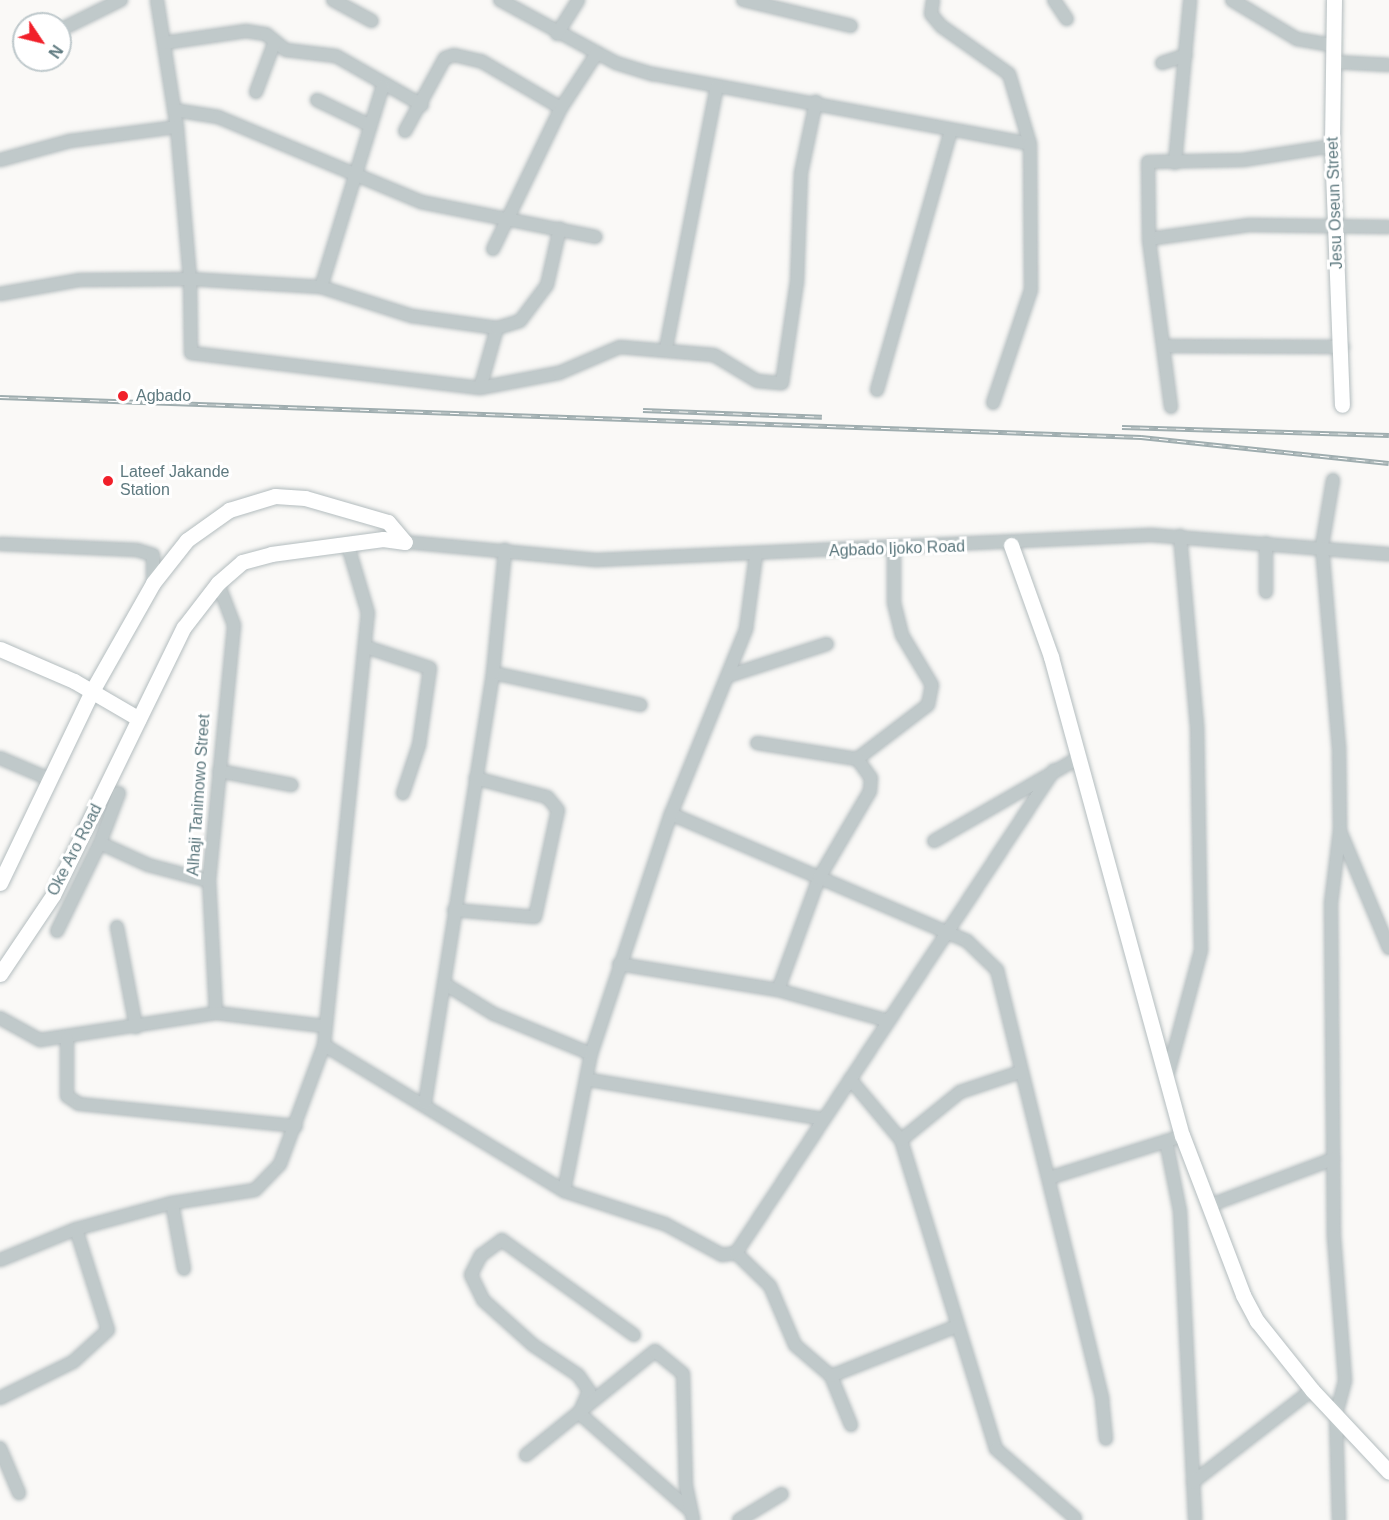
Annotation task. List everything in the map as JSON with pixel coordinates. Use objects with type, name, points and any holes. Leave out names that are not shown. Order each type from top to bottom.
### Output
[{"type":"main road","name":"Jesu Oseun Street","points":[[1334,0],[1332,146],[1334,226],[1343,347],[1342,405]]},
{"type":"main road","points":[[2,872],[92,691],[153,583],[187,540],[229,510],[275,496],[315,501],[388,522],[405,542]]},
{"type":"main road","name":"Agbado Ijoko Road","points":[[140,719],[184,627],[218,582],[242,562],[382,539],[405,542]]},
{"type":"main road","points":[[1011,545],[1080,757],[1182,1135],[1250,1310],[1312,1390],[1389,1472]]},
{"type":"main road","points":[[0,649],[92,691],[140,719]]},
{"type":"main road","name":"Oke Aro Road","points":[[0,974],[53,896],[140,719]]},
{"type":"street","points":[[72,24],[121,0]]},
{"type":"street","points":[[157,0],[177,127],[190,279],[191,353],[480,388],[559,373],[620,347],[666,348],[714,355],[756,381],[783,383],[797,282],[801,173],[816,102]]},
{"type":"street","points":[[333,0],[372,21]]},
{"type":"street","points":[[500,0],[557,34],[644,72],[816,102],[1030,144]]},
{"type":"street","points":[[557,34],[578,0]]},
{"type":"street","points":[[743,0],[851,26]]},
{"type":"street","points":[[933,0],[934,20],[1009,74],[1030,144],[1031,290],[993,404]]},
{"type":"street","points":[[1054,0],[1067,19]]},
{"type":"street","points":[[1175,163],[1190,0]]},
{"type":"street","points":[[1232,0],[1297,39],[1335,46]]},
{"type":"street","points":[[164,43],[246,31],[275,41],[286,50],[336,56],[383,86],[422,105]]},
{"type":"street","points":[[256,92],[275,41]]},
{"type":"street","points":[[493,249],[561,108],[597,53]]},
{"type":"street","points":[[405,131],[422,105],[445,58],[454,55],[482,61],[561,108]]},
{"type":"street","points":[[1162,63],[1186,55]]},
{"type":"street","points":[[1334,62],[1389,65]]},
{"type":"street","points":[[321,287],[353,174],[383,86]]},
{"type":"street","points":[[666,348],[717,86]]},
{"type":"street","points":[[317,100],[369,125]]},
{"type":"street","points":[[174,110],[204,112],[421,202],[511,215],[596,237]]},
{"type":"street","points":[[0,160],[70,141],[177,127]]},
{"type":"street","points":[[877,390],[951,130]]},
{"type":"street","points":[[1171,407],[1167,346],[1149,239],[1148,162],[1243,160],[1332,146]]},
{"type":"street","points":[[1149,239],[1249,225],[1389,227]]},
{"type":"street","points":[[0,294],[59,281],[190,279],[321,287],[412,316],[497,328],[520,321],[547,285],[560,228]]},
{"type":"street","points":[[480,388],[497,328]]},
{"type":"street","points":[[1167,346],[1343,347]]},
{"type":"street","points":[[1333,480],[1322,546],[1339,747],[1340,830],[1331,903],[1333,1159],[1345,1382],[1336,1415],[1339,1520]]},
{"type":"street","points":[[1166,1081],[1201,950],[1197,726],[1180,536]]},
{"type":"street","name":"Agbado Ijoko Road","points":[[405,542],[585,559],[756,555],[1180,536],[1322,546],[1389,554]]},
{"type":"street","points":[[1266,543],[1266,592]]},
{"type":"street","points":[[0,544],[137,550],[153,555],[153,583]]},
{"type":"street","points":[[0,1260],[76,1228],[172,1203],[263,1186],[280,1164],[296,1126],[324,1045],[323,1026],[352,725],[366,647],[368,613],[348,546]]},
{"type":"street","points":[[757,744],[857,759],[934,695],[902,635],[894,602],[894,548]]},
{"type":"street","points":[[425,1103],[493,673],[505,550]]},
{"type":"street","points":[[564,1191],[590,1080],[591,1054],[619,964],[671,814],[746,629],[756,555]]},
{"type":"street","name":"Alhaji Tanimowo Street","points":[[216,1013],[209,881],[234,625],[218,582]]},
{"type":"street","points":[[728,676],[827,644]]},
{"type":"street","points":[[366,647],[430,668],[419,745],[403,793]]},
{"type":"street","points":[[493,673],[641,705]]},
{"type":"street","points":[[934,841],[1080,757]]},
{"type":"street","points":[[0,758],[47,778]]},
{"type":"street","points":[[778,990],[819,878],[872,785],[857,759]]},
{"type":"street","points":[[219,771],[292,785]]},
{"type":"street","points":[[736,1254],[823,1119],[950,934],[1054,771]]},
{"type":"street","points":[[454,910],[535,917],[558,810],[547,797],[475,778]]},
{"type":"street","points":[[57,931],[100,843],[120,793]]},
{"type":"street","points":[[671,814],[950,934],[977,949],[1003,979],[1020,1072],[1049,1178],[1102,1399],[1106,1438]]},
{"type":"street","points":[[1340,830],[1389,948]]},
{"type":"street","points":[[100,843],[148,865],[209,881]]},
{"type":"street","points":[[117,927],[136,1027]]},
{"type":"street","points":[[619,964],[778,990],[889,1021]]},
{"type":"street","points":[[445,984],[494,1014],[591,1054]]},
{"type":"street","points":[[0,1018],[40,1040],[67,1039],[216,1013],[323,1026]]},
{"type":"street","points":[[67,1039],[67,1096],[79,1104],[296,1126]]},
{"type":"street","points":[[324,1045],[425,1103],[564,1191],[665,1224],[722,1255],[736,1254],[770,1286],[795,1345],[831,1376],[851,1425]]},
{"type":"street","points":[[901,1140],[960,1092],[1020,1072]]},
{"type":"street","points":[[850,1079],[901,1140],[996,1449],[1076,1518]]},
{"type":"street","points":[[590,1080],[823,1119]]},
{"type":"street","points":[[1049,1178],[1182,1135]]},
{"type":"street","points":[[1166,1141],[1180,1211],[1195,1520]]},
{"type":"street","points":[[1208,1206],[1333,1159]]},
{"type":"street","points":[[172,1203],[184,1269]]},
{"type":"street","points":[[0,1398],[73,1362],[108,1330],[76,1228]]},
{"type":"street","points":[[579,1413],[590,1390],[578,1376],[533,1345],[483,1300],[471,1275],[481,1255],[502,1240],[634,1335]]},
{"type":"street","points":[[831,1376],[957,1326]]},
{"type":"street","points":[[526,1455],[655,1351],[683,1374],[692,1516]]},
{"type":"street","points":[[1193,1482],[1312,1390]]},
{"type":"street","points":[[579,1413],[692,1516]]},
{"type":"street","points":[[0,1448],[19,1493]]},
{"type":"street","points":[[739,1520],[782,1494]]},
{"type":"railway","points":[[0,397],[1141,437],[1389,463]]},
{"type":"railway","points":[[643,410],[822,417]]},
{"type":"railway","points":[[1122,427],[1389,435]]},
{"type":"place","name":"Agbado","points":[[123,396]]},
{"type":"place","name":"Lateef Jakande Station","points":[[108,481]]}]
